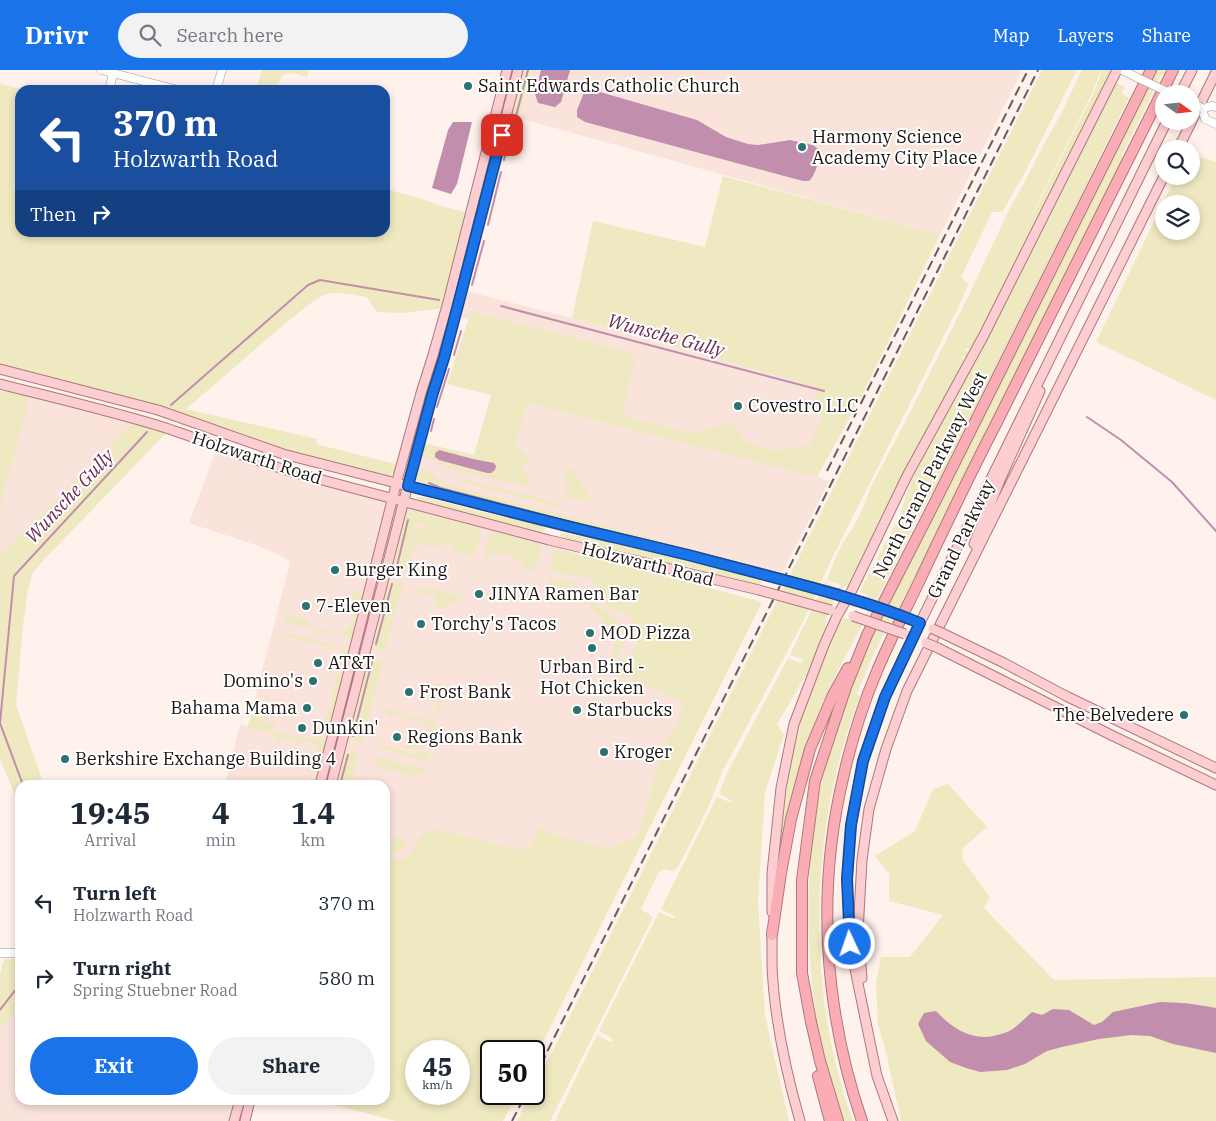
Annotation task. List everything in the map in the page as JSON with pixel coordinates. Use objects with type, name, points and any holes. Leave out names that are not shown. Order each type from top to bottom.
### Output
[{"type":"highway","name":"North Grand Parkway West","points":[[838,1121],[820,1061],[802,973],[802,880],[815,781],[846,688],[867,635],[1151,70]]},
{"type":"highway","name":"North Grand Parkway West","points":[[862,1121],[850,1087],[838,1034],[830,980],[827,914],[828,881],[837,804],[856,730],[877,671],[964,486],[1173,70]]},
{"type":"highway","points":[[772,935],[791,819],[810,749],[833,695],[867,635]]},
{"type":"highway","points":[[820,1061],[818,1078],[830,1121]]},
{"type":"main road","points":[[321,780],[397,483],[421,393],[446,311],[507,70]]},
{"type":"main road","points":[[332,780],[518,70]]},
{"type":"main road","name":"North Grand Parkway West","points":[[800,1121],[791,1089],[778,1020],[772,966],[772,873],[781,788],[794,724],[835,611],[848,597],[907,476],[984,335],[1117,70]]},
{"type":"main road","points":[[1184,85],[1192,70]]},
{"type":"main road","points":[[1182,140],[1216,72]]},
{"type":"main road","points":[[495,117],[506,120]]},
{"type":"main road","name":"Grand Parkway","points":[[864,1011],[850,944],[847,879],[851,825],[863,761],[909,636],[1107,245],[1163,130]]},
{"type":"main road","points":[[893,1121],[878,1076],[864,1011],[858,932],[862,860],[870,809],[886,749],[907,691],[1160,185]]},
{"type":"main road","points":[[471,211],[482,213]]},
{"type":"main road","points":[[948,608],[1000,480],[1107,245]]},
{"type":"main road","name":"Holzwarth Road","points":[[0,369],[158,410],[283,454],[839,594],[890,611],[942,633],[1074,700],[1216,768]]},
{"type":"main road","name":"Holzwarth Road","points":[[0,384],[129,417],[292,472],[549,540],[759,590],[853,616],[936,647],[1111,735],[1216,785]]},
{"type":"main road","points":[[231,452],[237,437]]},
{"type":"main road","points":[[234,1121],[239,1105]]},
{"type":"main road","points":[[245,1121],[249,1105]]},
{"type":"street","points":[[101,70],[160,85]]},
{"type":"street","points":[[218,85],[222,70]]},
{"type":"street","points":[[1122,70],[1155,86]]},
{"type":"street","points":[[110,85],[113,72]]},
{"type":"street","points":[[1200,108],[1216,107]]},
{"type":"street","points":[[1203,109],[1205,119],[1216,124]]},
{"type":"street","points":[[0,953],[15,953]]},
{"type":"shaded area","points":[[262,70],[309,70],[307,77],[290,73],[283,76],[277,85],[258,85]]},
{"type":"shaded area","points":[[522,70],[531,70],[519,118],[511,116]]},
{"type":"shaded area","name":"Harmony Science Academy City Place","points":[[531,70],[1022,70],[940,235],[519,118]]},
{"type":"shaded area","points":[[541,70],[570,70],[561,102],[555,107],[538,103],[535,94]]},
{"type":"shaded area","points":[[1042,70],[1077,70],[1023,176],[1002,212],[992,212],[961,277],[968,285],[959,306],[833,556],[801,626],[722,772],[690,845],[677,868],[673,871],[664,869],[658,873],[641,909],[653,917],[550,1121],[517,1121],[525,1105],[545,1105],[545,1066]]},
{"type":"shaded area","points":[[1082,70],[1101,70],[1092,93],[1028,223],[1095,90],[1102,70],[1112,70],[971,350],[965,349],[970,353],[967,358],[961,357],[965,361],[949,392],[947,392],[904,472],[848,584],[840,590],[827,616],[826,628],[809,670],[777,724],[784,735],[765,792],[758,902],[765,1016],[789,1121],[555,1121],[597,1035],[613,1042],[610,1037],[599,1031],[659,912],[675,918],[661,909],[717,797],[733,802],[719,793],[728,771],[788,658],[800,663],[802,662],[803,660],[790,655],[825,582],[839,589],[840,585],[827,579],[840,548],[858,519],[872,485],[968,297],[1010,208],[1060,116]]},
{"type":"shaded area","points":[[1155,70],[1168,70],[1166,75],[1162,74],[1155,85],[1121,156],[1124,158],[901,606],[882,637],[857,694],[860,696],[843,746],[831,798],[823,853],[819,908],[821,963],[827,1017],[837,1070],[853,1121],[841,1121],[824,1057],[815,1008],[811,968],[808,928],[809,887],[817,807],[825,768],[845,701],[879,622]]},
{"type":"shaded area","points":[[1115,83],[1125,87],[1122,94],[1129,97],[932,494],[842,662],[824,700],[808,742],[777,859],[785,790],[794,743],[802,715],[826,654],[842,619],[862,623],[873,600],[860,591],[899,517],[912,479],[927,451],[926,449],[1080,155]]},
{"type":"shaded area","points":[[0,84],[15,88],[15,237],[390,237],[390,190],[465,212],[466,214],[443,308],[403,313],[377,312],[367,297],[336,293],[327,294],[312,302],[288,321],[186,409],[317,439],[316,444],[399,465],[394,475],[392,473],[388,477],[365,471],[362,468],[270,446],[162,407],[0,365]]},
{"type":"shaded area","points":[[585,90],[593,90],[697,120],[726,137],[748,144],[758,145],[790,140],[813,145],[818,149],[818,161],[815,171],[809,181],[803,181],[585,122],[577,117],[577,110]]},
{"type":"shaded area","points":[[453,122],[472,122],[457,184],[451,194],[432,188],[448,130]]},
{"type":"shaded area","points":[[1200,157],[1216,162],[1216,400],[1096,342],[1155,220],[1155,240],[1200,240],[1200,195],[1167,195],[1172,185],[1200,185]]},
{"type":"shaded area","points":[[723,176],[940,235],[860,399],[817,477],[527,403],[515,447],[525,452],[530,462],[522,468],[526,475],[532,472],[534,474],[527,478],[529,486],[486,477],[487,472],[485,471],[483,477],[448,468],[450,462],[447,462],[446,467],[424,455],[423,443],[474,455],[491,395],[447,384],[471,312],[629,352],[634,362],[622,416],[694,433],[732,422],[746,442],[771,450],[793,449],[811,444],[822,417],[816,397],[817,387],[572,318],[593,221],[705,247]]},
{"type":"shaded area","points":[[466,291],[572,318],[832,391],[803,472],[829,481],[781,575],[419,484],[415,476],[423,443],[474,455],[527,403],[614,425],[629,358],[459,317]]},
{"type":"shaded area","points":[[8,390],[28,395],[29,398],[0,508],[0,392]]},
{"type":"shaded area","points":[[27,395],[133,422],[0,556],[0,501]]},
{"type":"shaded area","points":[[133,422],[167,432],[32,574],[23,625],[16,705],[42,780],[15,780],[15,796],[0,759],[0,556]]},
{"type":"shaded area","points":[[439,450],[494,463],[496,466],[495,470],[487,473],[439,460],[435,457],[435,453]]},
{"type":"shaded area","points":[[215,453],[240,458],[383,499],[387,506],[318,780],[226,780],[240,724],[248,726],[290,562],[256,545],[189,523]]},
{"type":"shaded area","points":[[571,468],[587,492],[591,503],[564,497],[568,493],[564,486],[569,482],[563,472]]},
{"type":"shaded area","points":[[423,469],[432,473],[444,484],[666,542],[694,552],[423,487],[428,483],[418,484],[419,480],[415,480],[415,476],[418,470]]},
{"type":"shaded area","points":[[458,479],[544,499],[559,505],[560,508],[465,483]]},
{"type":"shaded area","points":[[416,497],[424,497],[481,512],[531,521],[545,528],[545,530],[541,532],[531,531],[426,503],[416,499]]},
{"type":"shaded area","points":[[412,508],[559,545],[560,549],[762,602],[603,920],[390,863],[390,780],[336,780],[404,516],[408,509]]},
{"type":"shaded area","points":[[408,509],[410,512],[414,511],[428,515],[426,525],[417,525],[411,531],[410,536],[412,536],[416,529],[425,528],[415,537],[406,571],[400,572],[394,569],[392,562],[404,516]]},
{"type":"shaded area","points":[[430,515],[454,521],[448,545],[440,543],[438,548],[418,543],[409,568],[417,537],[426,530]]},
{"type":"shaded area","points":[[455,521],[481,528],[479,542],[473,555],[469,556],[452,551],[453,546],[449,545]]},
{"type":"shaded area","points":[[491,532],[542,544],[535,569],[527,570],[519,561],[511,556],[502,554],[490,554],[487,560],[485,560],[484,557]]},
{"type":"shaded area","points":[[561,533],[629,545],[763,578],[759,586],[686,566],[567,540],[560,536]]},
{"type":"shaded area","points":[[555,548],[762,602],[544,1040],[480,1040],[480,1105],[511,1105],[503,1121],[396,1121],[334,1105],[390,1105],[390,859],[397,860],[411,853],[418,840],[429,831],[439,830],[519,850],[530,846],[537,831],[545,827],[544,832],[611,850],[613,845],[629,841],[640,830],[664,744],[677,727],[684,701],[663,696],[664,691],[637,684],[635,688],[631,676],[619,680],[621,685],[616,682],[615,675],[618,665],[625,656],[630,659],[636,646],[638,635],[632,635],[632,633],[637,632],[632,632],[631,630],[636,629],[633,621],[623,610],[620,614],[606,604],[606,595],[602,595],[601,590],[594,590],[594,592],[592,590],[592,587],[596,587],[597,584],[593,583],[594,579],[550,570]]},
{"type":"shaded area","points":[[550,579],[570,581],[592,601],[588,605],[573,589],[574,587],[571,583],[562,592],[557,591],[552,594],[550,599],[553,603],[549,604],[548,581]]},
{"type":"shaded area","points":[[391,580],[403,583],[385,651],[375,647],[372,642],[386,586]]},
{"type":"shaded area","points":[[420,588],[437,590],[458,596],[463,593],[465,596],[464,599],[460,598],[459,602],[453,601],[446,607],[435,608],[436,595],[418,593]]},
{"type":"shaded area","points":[[353,591],[366,594],[354,636],[349,639],[342,633],[343,629],[349,629],[356,601],[351,599]]},
{"type":"shaded area","points":[[593,602],[620,623],[625,632],[613,635],[589,606]]},
{"type":"shaded area","points":[[285,611],[289,618],[292,616],[305,619],[309,622],[308,626],[333,632],[331,634],[289,623],[284,618]]},
{"type":"shaded area","points":[[287,633],[330,644],[332,646],[331,650],[327,652],[328,647],[283,635],[281,640],[279,639],[279,636]]},
{"type":"shaded area","points":[[625,635],[623,648],[608,670],[614,647],[613,638]]},
{"type":"shaded area","points":[[340,647],[346,649],[349,653],[329,734],[324,734],[318,730],[323,731],[343,653],[343,651],[338,650]]},
{"type":"shaded area","points":[[371,658],[383,661],[362,743],[351,739],[348,732],[366,663]]},
{"type":"shaded area","points":[[438,684],[443,687],[440,709],[435,714],[431,713],[436,710],[435,706],[438,703],[435,700],[432,701],[436,685]]},
{"type":"shaded area","points":[[388,709],[436,722],[437,727],[433,744],[428,744],[430,733],[423,722],[398,715],[390,717],[386,713]]},
{"type":"shaded area","points":[[253,710],[260,713],[259,718],[262,718],[264,714],[267,715],[264,719],[269,725],[275,720],[274,731],[306,739],[312,737],[326,741],[327,747],[319,773],[307,770],[312,770],[318,746],[308,741],[307,743],[301,742],[300,745],[297,745],[297,742],[281,738],[279,742],[276,741],[277,736],[271,733],[249,728]]},
{"type":"shaded area","points":[[407,733],[421,737],[421,744],[418,750],[405,748]]},
{"type":"shaded area","points":[[378,745],[414,754],[430,753],[429,760],[381,749],[378,748]]},
{"type":"shaded area","points":[[349,750],[359,753],[352,780],[336,780],[341,761]]},
{"type":"shaded area","points":[[377,758],[425,769],[426,774],[420,772],[417,777],[378,767],[374,761]]},
{"type":"shaded area","points":[[948,784],[987,827],[963,848],[962,859],[990,897],[984,908],[1054,980],[1216,977],[1216,1121],[901,1121],[878,1025],[876,984],[881,957],[910,957],[943,915],[889,901],[889,874],[875,856],[915,831],[933,789]]},
{"type":"shaded area","points":[[393,837],[402,839],[407,845],[397,851],[390,851],[390,844],[395,844]]},
{"type":"shaded area","points":[[15,959],[15,1011],[0,1030],[0,975],[4,960]]},
{"type":"shaded area","points":[[1160,1002],[1216,1008],[1216,1053],[1173,1044],[1150,1036],[1131,1035],[1099,1039],[1062,1047],[1047,1051],[1025,1064],[1007,1070],[980,1072],[950,1062],[926,1041],[918,1024],[924,1013],[936,1011],[957,1029],[973,1036],[982,1037],[1010,1031],[1032,1012],[1042,1015],[1053,1009],[1069,1010],[1094,1025],[1102,1022],[1113,1012]]},
{"type":"shaded area","points":[[15,1011],[15,1105],[235,1105],[231,1121],[0,1121],[0,1030]]},
{"type":"waterway","points":[[516,116],[528,70]]},
{"type":"waterway","points":[[504,160],[512,133]]},
{"type":"waterway","points":[[488,225],[501,172]]},
{"type":"waterway","points":[[472,285],[484,241]]},
{"type":"waterway","name":"Wunsche Gully","points":[[171,405],[308,285],[320,280],[439,300]]},
{"type":"waterway","name":"Wunsche Gully","points":[[501,306],[824,391]]},
{"type":"waterway","points":[[454,355],[461,331]]},
{"type":"waterway","points":[[437,407],[449,369]]},
{"type":"waterway","points":[[1087,417],[1121,440],[1172,482],[1216,531]]},
{"type":"waterway","points":[[431,431],[434,419]]},
{"type":"waterway","name":"Wunsche Gully","points":[[21,780],[0,723],[14,576],[147,432]]},
{"type":"waterway","points":[[429,483],[441,488],[579,524]]},
{"type":"waterway","points":[[397,566],[408,520]]},
{"type":"waterway","points":[[376,644],[392,584]]},
{"type":"waterway","points":[[353,736],[372,662]]},
{"type":"waterway","points":[[341,780],[348,755]]},
{"type":"waterway","name":"Wunsche Gully","points":[[0,1010],[15,990]]},
{"type":"railway","points":[[827,471],[1028,70]]},
{"type":"railway","points":[[545,1056],[1038,70]]},
{"type":"railway","points":[[512,1121],[520,1105]]},
{"type":"place","name":"Saint Edwards Catholic Church","points":[[468,86]]},
{"type":"place","name":"Harmony Science Academy City Place","points":[[802,147]]},
{"type":"place","name":"Covestro LLC","points":[[738,406]]},
{"type":"place","name":"Burger King","points":[[335,570]]},
{"type":"place","name":"JINYA Ramen Bar","points":[[479,594]]},
{"type":"place","name":"7-Eleven","points":[[306,606]]},
{"type":"place","name":"Torchy's Tacos","points":[[421,624]]},
{"type":"place","name":"MOD Pizza","points":[[590,633]]},
{"type":"place","name":"Urban Bird - Hot Chicken","points":[[592,648]]},
{"type":"place","name":"AT&T","points":[[318,663]]},
{"type":"place","name":"Domino's","points":[[313,681]]},
{"type":"place","name":"Frost Bank","points":[[409,692]]},
{"type":"place","name":"Bahama Mama","points":[[307,708]]},
{"type":"place","name":"Starbucks","points":[[577,710]]},
{"type":"place","name":"The Belvedere","points":[[1184,715]]},
{"type":"place","name":"Dunkin'","points":[[302,728]]},
{"type":"place","name":"Regions Bank","points":[[397,737]]},
{"type":"place","name":"Kroger","points":[[604,752]]},
{"type":"place","name":"Berkshire Exchange Building 4","points":[[65,759]]},
{"type":"route","points":[[502,135],[444,358],[408,486],[785,580],[848,597],[920,623],[885,697],[863,761],[851,825],[847,879],[850,944]]}]
